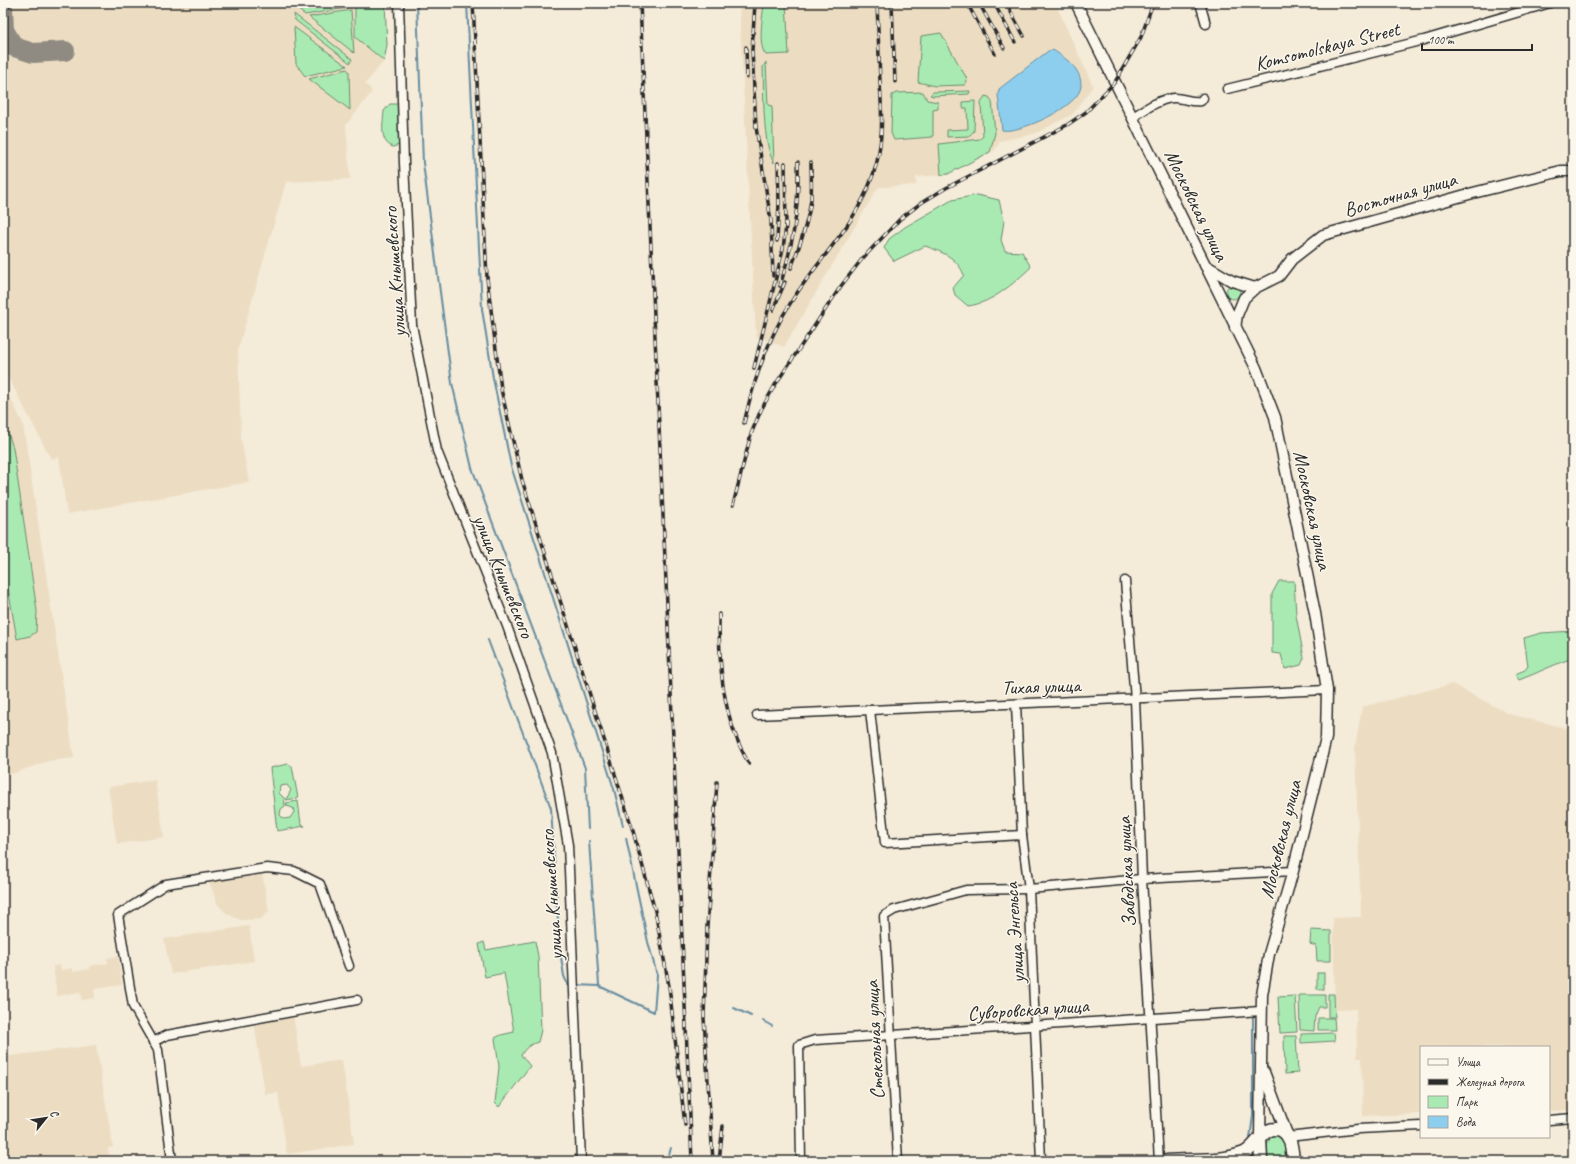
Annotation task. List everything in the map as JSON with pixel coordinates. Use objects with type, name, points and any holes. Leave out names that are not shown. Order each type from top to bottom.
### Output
[{"type":"main road","points":[[1167,1161],[1228,1157],[1248,1150],[1268,1131],[1276,1129],[1283,1131],[1288,1137]]},
{"type":"main road","name":"Московская улица","points":[[1288,1137],[1293,1161]]},
{"type":"main road","name":"Московская улица","points":[[1260,1138],[1261,1161]]},
{"type":"main road","points":[[1228,1157],[1242,1161]]},
{"type":"street","name":"улица Кнышевского","points":[[399,3],[404,163],[412,325],[437,451],[507,626],[552,753],[568,845],[582,1161]]},
{"type":"street","name":"Московская улица","points":[[1076,3],[1256,368],[1275,417],[1315,612],[1327,690],[1326,738],[1293,871],[1269,954],[1261,1011],[1260,1138]]},
{"type":"street","points":[[1200,3],[1206,24]]},
{"type":"street","name":"Komsomolskaya Street","points":[[1227,88],[1424,40],[1550,3]]},
{"type":"street","points":[[1133,117],[1152,106],[1173,98],[1195,102],[1201,101],[1203,98]]},
{"type":"street","name":"Восточная улица","points":[[1255,288],[1279,276],[1292,259],[1322,235],[1469,194],[1561,171],[1573,171]]},
{"type":"street","points":[[1205,265],[1232,281],[1255,288]]},
{"type":"street","points":[[1217,291],[1227,281],[1232,281]]},
{"type":"street","points":[[1235,328],[1237,316],[1244,298],[1255,288]]},
{"type":"street","name":"Заводская улица","points":[[1125,581],[1135,699],[1142,879],[1152,1018],[1159,1161]]},
{"type":"street","name":"Тихая улица","points":[[757,714],[1327,690]]},
{"type":"street","name":"улица Энгельса","points":[[1016,704],[1022,835],[1029,889],[1041,1161]]},
{"type":"street","points":[[870,710],[885,843],[1022,835]]},
{"type":"street","points":[[172,1161],[158,1050],[133,1006],[118,915],[166,884],[267,868],[294,871],[320,884],[349,966]]},
{"type":"street","points":[[1029,889],[1142,879],[1293,871]]},
{"type":"street","name":"Стекольная улица","points":[[898,1161],[884,916],[894,910],[966,890],[1029,889]]},
{"type":"street","points":[[153,1042],[167,1035],[357,1000]]},
{"type":"street","name":"Суворовская улица","points":[[801,1161],[799,1045],[815,1040],[1261,1011]]},
{"type":"street","name":"Московская улица","points":[[1261,1062],[1288,1137]]},
{"type":"street","points":[[1550,1120],[1573,1118]]},
{"type":"street","points":[[1288,1137],[1358,1129],[1420,1126]]},
{"type":"shaded area","points":[[3,3],[385,3],[387,45],[384,61],[365,84],[372,92],[346,125],[350,179],[286,182],[238,349],[241,439],[249,482],[67,514],[59,457],[51,459],[3,367]]},
{"type":"shaded area","points":[[739,3],[1055,3],[1093,86],[1073,114],[1034,134],[1000,141],[995,150],[948,174],[916,177],[916,185],[881,187],[877,189],[784,347],[756,336]]},
{"type":"shaded area","points":[[3,383],[23,424],[74,758],[48,761],[3,777]]},
{"type":"shaded area","points":[[1452,684],[1509,714],[1573,730],[1573,1110],[1550,1111],[1550,1046],[1420,1046],[1420,1114],[1363,1116],[1362,1058],[1357,1058],[1356,1009],[1335,1010],[1333,918],[1361,917],[1355,748],[1362,707]]},
{"type":"shaded area","points":[[155,780],[164,837],[117,844],[108,787]]},
{"type":"shaded area","points":[[262,875],[269,911],[261,919],[240,920],[226,913],[218,905],[209,882]]},
{"type":"shaded area","points":[[249,926],[254,961],[171,974],[164,939]]},
{"type":"shaded area","points":[[118,956],[122,985],[94,989],[95,998],[82,1000],[80,992],[57,996],[53,966],[60,965],[61,970],[73,968],[73,972],[90,969],[90,966],[108,963],[107,958]]},
{"type":"shaded area","points":[[293,1015],[301,1066],[342,1060],[354,1144],[287,1154],[278,1093],[265,1094],[254,1021]]},
{"type":"shaded area","points":[[96,1045],[113,1147],[108,1148],[110,1161],[3,1161],[3,1057]]},
{"type":"green space","points":[[293,3],[352,3],[352,7],[305,15],[293,6]]},
{"type":"green space","points":[[355,3],[385,3],[387,45],[384,61],[355,37]]},
{"type":"green space","points":[[764,3],[786,3],[789,54],[766,55],[763,51],[761,30]]},
{"type":"green space","points":[[351,10],[354,53],[309,17]]},
{"type":"green space","points":[[294,14],[352,59],[350,63],[295,20]]},
{"type":"green space","points":[[294,27],[347,66],[305,76],[296,64]]},
{"type":"green space","points":[[941,33],[966,77],[967,81],[965,85],[935,86],[918,82],[921,36]]},
{"type":"green space","points":[[766,62],[768,105],[772,106],[774,163],[767,143],[764,117],[763,67]]},
{"type":"green space","points":[[347,69],[349,71],[350,110],[309,79]]},
{"type":"green space","points":[[970,91],[969,94],[930,95],[933,92]]},
{"type":"green space","points":[[923,92],[927,100],[938,102],[938,109],[933,110],[933,137],[894,140],[891,133],[892,95],[896,93]]},
{"type":"green space","points":[[985,96],[989,97],[992,101],[995,133],[990,152],[948,174],[941,175],[939,144],[980,139],[983,136],[981,103]]},
{"type":"green space","points":[[975,101],[974,131],[969,136],[947,137],[947,130],[968,129],[967,108],[963,108],[963,102]]},
{"type":"green space","points":[[390,104],[398,104],[399,145],[393,147],[386,141],[383,132],[384,111]]},
{"type":"green space","points":[[977,195],[999,200],[1004,221],[1001,240],[1005,251],[1022,252],[1031,267],[1017,280],[994,297],[968,306],[955,295],[953,288],[964,275],[953,259],[925,246],[894,261],[884,248],[889,239],[905,227],[952,200]]},
{"type":"green space","points":[[1230,285],[1236,285],[1240,289],[1240,295],[1236,299],[1230,299],[1226,295],[1226,289]]},
{"type":"green space","points":[[3,417],[13,448],[37,611],[36,632],[30,636],[17,639],[8,588],[3,588]]},
{"type":"green space","points":[[1279,581],[1294,581],[1296,615],[1304,658],[1301,665],[1285,669],[1281,654],[1272,653],[1272,594]]},
{"type":"green space","points":[[1573,631],[1573,658],[1519,680],[1515,674],[1525,670],[1528,666],[1524,638],[1541,633]]},
{"type":"green space","points":[[288,764],[292,766],[298,798],[286,800],[291,790],[287,785],[280,786],[279,793],[284,798],[285,806],[281,809],[280,815],[284,819],[290,818],[294,812],[293,808],[287,806],[286,803],[298,801],[301,824],[305,826],[277,831],[270,768]]},
{"type":"green space","points":[[1311,930],[1331,931],[1331,961],[1317,961],[1316,946],[1310,944]]},
{"type":"green space","points":[[535,941],[538,956],[541,1030],[538,1042],[532,1044],[524,1050],[521,1055],[530,1066],[499,1107],[495,1103],[499,1067],[495,1038],[514,1032],[504,973],[485,977],[479,944],[484,942],[486,950]]},
{"type":"green space","points":[[1317,973],[1324,973],[1324,989],[1317,989]]},
{"type":"green space","points":[[1328,994],[1334,994],[1335,1017],[1328,1017]]},
{"type":"green space","points":[[1299,995],[1325,995],[1325,1007],[1319,1007],[1315,1016],[1314,1031],[1300,1030]]},
{"type":"green space","points":[[1295,996],[1297,1032],[1280,1033],[1278,997]]},
{"type":"green space","points":[[1318,1018],[1334,1018],[1335,1030],[1318,1030]]},
{"type":"green space","points":[[1334,1033],[1335,1041],[1301,1043],[1301,1034]]},
{"type":"green space","points":[[1284,1036],[1296,1036],[1298,1073],[1285,1074]]},
{"type":"green space","points":[[1272,1135],[1281,1136],[1286,1143],[1287,1161],[1268,1161],[1267,1145]]},
{"type":"water","points":[[1053,50],[1072,64],[1078,73],[1081,85],[1079,93],[1061,110],[1048,117],[1022,128],[1002,130],[998,95],[999,89],[1048,51]]},
{"type":"waterway","points":[[417,3],[423,163],[452,383],[472,468],[585,768],[588,829]]},
{"type":"waterway","points":[[467,3],[482,309],[493,378],[511,466],[614,789],[623,826]]},
{"type":"waterway","points":[[488,640],[551,808],[560,951],[564,976],[568,985],[571,985]]},
{"type":"waterway","points":[[575,985],[599,986],[654,1012],[657,975],[648,942],[626,838]]},
{"type":"waterway","points":[[589,841],[599,985]]},
{"type":"waterway","points":[[734,1008],[751,1016]]},
{"type":"waterway","points":[[1250,1138],[1253,1116],[1253,1013]]},
{"type":"waterway","points":[[763,1021],[772,1026]]},
{"type":"waterway","points":[[667,1161],[671,1148]]},
{"type":"taxiway","points":[[3,8],[4,30],[14,47],[33,53],[65,51]]},
{"type":"railway","points":[[473,3],[487,278],[501,389],[522,480],[633,831],[655,911],[669,986],[685,1125]]},
{"type":"railway","points":[[640,3],[692,1161]]},
{"type":"railway","points":[[755,3],[752,50],[756,127],[771,221],[773,276]]},
{"type":"railway","points":[[744,423],[757,374],[776,328],[803,284],[837,240],[857,210],[866,193],[877,164],[881,141],[877,3]]},
{"type":"railway","points":[[892,3],[895,82]]},
{"type":"railway","points":[[967,3],[995,54]]},
{"type":"railway","points":[[979,3],[1004,48]]},
{"type":"railway","points":[[994,3],[1015,42]]},
{"type":"railway","points":[[1006,3],[1024,36]]},
{"type":"railway","points":[[733,505],[751,434],[761,410],[775,385],[841,286],[862,259],[900,219],[921,203],[946,188],[1067,125],[1086,112],[1115,82],[1141,37],[1153,3]]},
{"type":"railway","points":[[746,47],[747,77]]},
{"type":"railway","points":[[780,286],[795,225],[798,195],[798,162]]},
{"type":"railway","points":[[791,268],[798,251],[810,208],[811,162]]},
{"type":"railway","points":[[777,241],[779,203],[778,163]]},
{"type":"railway","points":[[754,368],[783,249],[786,226],[785,163]]},
{"type":"railway","points":[[773,310],[785,282]]},
{"type":"railway","points":[[719,614],[721,672],[724,691],[733,728],[749,764]]},
{"type":"railway","points":[[713,1161],[704,1018],[707,927],[717,782]]},
{"type":"railway","points":[[719,1161],[723,1126]]}]
